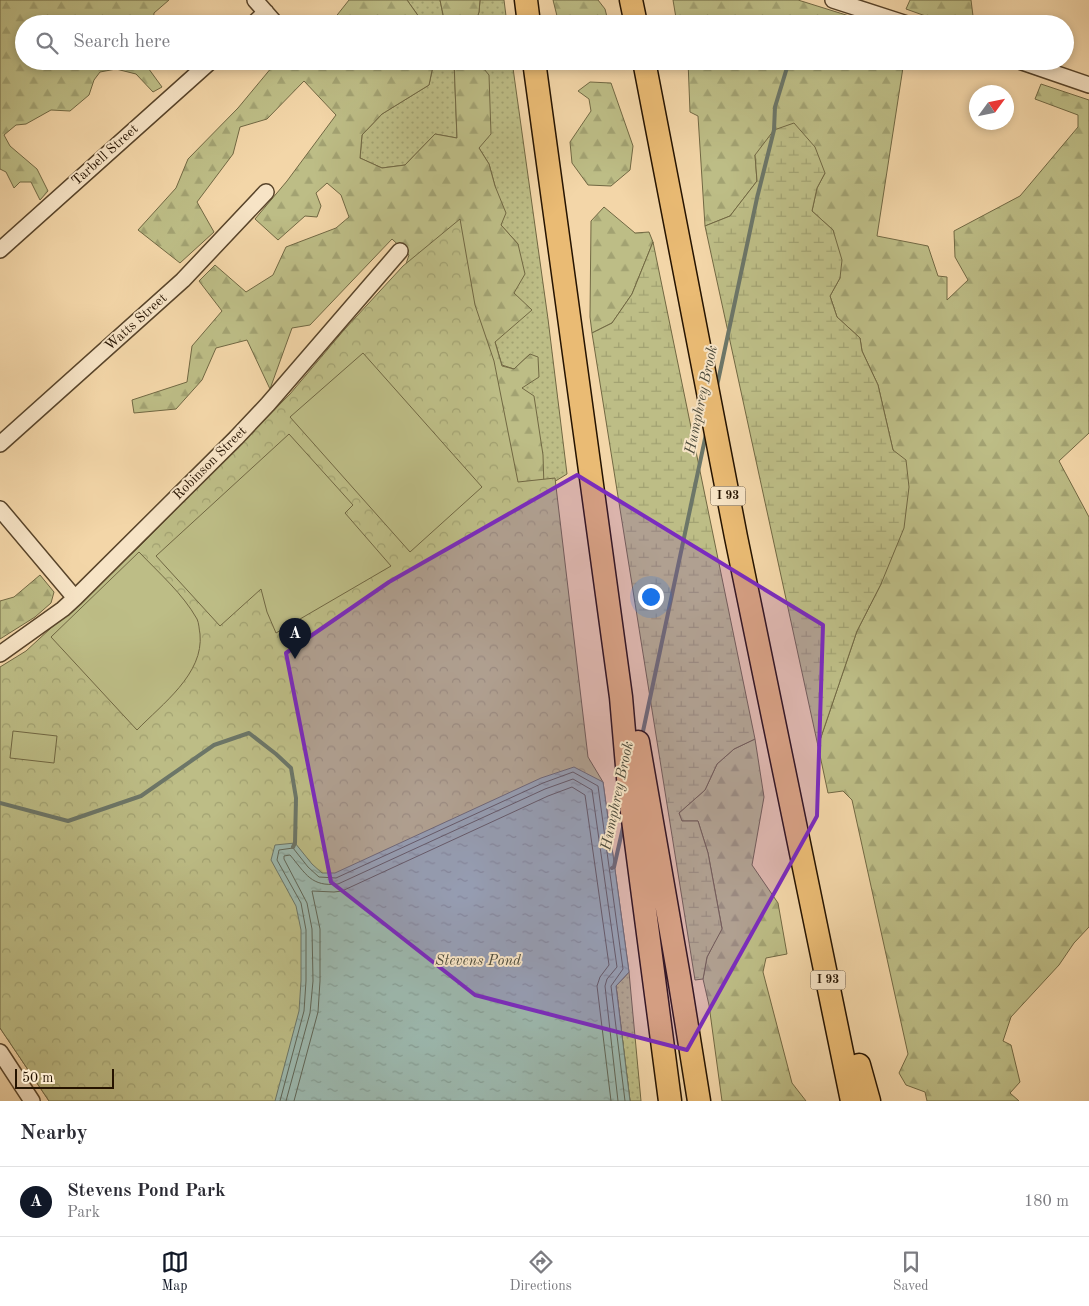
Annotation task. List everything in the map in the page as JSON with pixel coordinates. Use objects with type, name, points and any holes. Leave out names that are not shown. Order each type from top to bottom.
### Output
[{"type":"highway","points":[[526,0],[528,15]]},
{"type":"highway","points":[[632,0],[634,15]]},
{"type":"highway","points":[[535,70],[621,697],[630,789],[670,1101]]},
{"type":"highway","name":"I 93","points":[[646,70],[736,537],[790,792],[852,1101]]},
{"type":"highway","points":[[621,697],[640,748],[699,1101]]},
{"type":"highway","points":[[803,859],[869,1101]]},
{"type":"street","points":[[255,0],[268,15]]},
{"type":"street","points":[[833,0],[879,15]]},
{"type":"street","points":[[263,15],[266,12]]},
{"type":"street","name":"Tarbell Street","points":[[0,250],[201,70]]},
{"type":"street","points":[[1045,70],[1089,85]]},
{"type":"street","name":"Watts Street","points":[[0,444],[183,280],[266,192]]},
{"type":"street","name":"Robinson Street","points":[[0,654],[63,609],[236,438],[268,404],[400,251]]},
{"type":"street","points":[[0,509],[75,598]]},
{"type":"street","points":[[0,1052],[6,1074],[32,1101]]},
{"type":"highlighted area","points":[[577,475],[823,625],[817,816],[687,1050],[475,995],[331,882],[286,653],[389,582]]},
{"type":"green space","points":[[0,0],[169,0],[154,15],[15,15],[15,70],[111,70],[100,72],[94,80],[89,95],[70,111],[51,110],[26,124],[16,125],[4,135],[10,146],[37,169],[48,191],[40,200],[31,182],[20,182],[14,188],[6,172],[0,169]]},
{"type":"green space","points":[[349,0],[407,0],[418,15],[337,15]]},
{"type":"green space","points":[[407,0],[440,0],[443,15],[418,15]]},
{"type":"green space","points":[[440,0],[480,0],[478,15],[443,15]]},
{"type":"green space","points":[[480,0],[504,0],[506,15],[478,15]]},
{"type":"green space","points":[[553,0],[598,0],[605,9],[606,15],[557,15]]},
{"type":"green space","points":[[673,0],[798,0],[846,15],[676,15]]},
{"type":"green space","points":[[910,0],[971,0],[973,15],[923,15],[906,9]]},
{"type":"green space","points":[[120,70],[150,70],[162,87],[153,92],[136,74]]},
{"type":"green space","points":[[270,70],[432,70],[429,85],[382,114],[362,135],[360,158],[382,168],[405,165],[435,134],[457,138],[454,70],[485,70],[489,75],[491,134],[479,148],[489,164],[495,186],[506,213],[501,225],[518,244],[525,274],[514,293],[532,310],[495,342],[502,366],[514,369],[530,354],[538,357],[539,377],[522,388],[534,396],[543,455],[544,488],[49,1101],[0,1028],[0,772],[36,686],[404,270],[409,255],[392,239],[310,325],[292,328],[270,389],[247,340],[216,348],[202,380],[176,409],[134,413],[132,400],[187,382],[192,346],[222,311],[199,281],[215,265],[246,292],[273,275],[286,247],[336,228],[349,217],[341,195],[327,183],[316,193],[321,206],[317,217],[305,216],[278,240],[255,219],[287,181],[336,115],[304,81],[267,119],[240,127],[233,154],[197,202],[214,232],[180,263],[138,230],[176,188],[188,159],[238,108]]},
{"type":"green space","points":[[432,70],[454,70],[457,138],[435,134],[405,165],[382,168],[360,158],[362,135],[382,114],[429,85]]},
{"type":"green space","points":[[479,70],[513,70],[548,319],[567,474],[544,488],[522,388],[530,354],[514,369],[502,365],[495,342],[513,293],[518,244],[501,225],[495,186],[489,164],[479,148]]},
{"type":"green space","points":[[688,70],[903,70],[877,236],[928,246],[938,276],[947,277],[947,300],[968,280],[955,257],[954,231],[1020,196],[1078,127],[1078,115],[1035,99],[1041,84],[1089,100],[1089,433],[1059,461],[1089,517],[1089,927],[1074,943],[1059,965],[1011,1017],[1003,1041],[1011,1045],[1020,1082],[1010,1093],[1019,1101],[927,1101],[925,1092],[906,1085],[899,1073],[908,1054],[852,800],[843,791],[828,793],[818,746],[857,631],[881,584],[893,450],[878,385],[862,351],[860,338],[837,317],[830,296],[840,278],[833,230],[812,211],[817,188],[825,173],[755,155],[757,181],[730,216],[705,226],[698,116],[690,112]]},
{"type":"green space","points":[[590,82],[611,83],[633,146],[630,170],[611,186],[588,185],[572,163],[570,142],[591,111],[589,99],[578,91]]},
{"type":"green space","points":[[794,123],[815,147],[825,173],[817,188],[812,211],[833,230],[842,260],[840,278],[830,296],[837,317],[860,338],[862,351],[878,385],[893,450],[906,460],[909,487],[904,528],[881,584],[857,631],[818,746],[705,226],[730,216],[757,181],[755,155],[774,130]]},
{"type":"green space","points":[[604,207],[635,233],[649,232],[653,242],[632,294],[612,323],[592,333],[590,317],[591,221]]},
{"type":"green space","points":[[460,219],[475,305],[494,361],[518,482],[555,478],[588,757],[603,782],[629,972],[616,986],[630,1101],[49,1101],[0,1028],[0,667],[26,651],[140,546],[290,394],[344,330],[403,266]]},
{"type":"green space","points":[[653,242],[755,739],[734,749],[717,764],[705,790],[679,813],[682,821],[698,821],[708,853],[722,929],[707,957],[703,979],[695,980],[592,333],[612,323],[632,294]]},
{"type":"green space","points":[[363,353],[482,487],[410,552],[290,417]]},
{"type":"green space","points":[[289,434],[353,505],[345,513],[391,566],[276,633],[267,612],[261,589],[220,626],[156,556]]},
{"type":"green space","points":[[139,552],[185,601],[197,619],[200,634],[199,649],[188,675],[169,699],[137,730],[51,637]]},
{"type":"green space","points":[[40,575],[54,592],[51,603],[35,617],[0,639],[0,601],[14,597]]},
{"type":"green space","points":[[13,731],[57,736],[54,763],[10,758]]},
{"type":"green space","points":[[755,739],[764,797],[752,865],[778,903],[787,954],[766,958],[763,972],[792,1083],[806,1101],[722,1101],[709,1005],[703,979],[707,957],[722,928],[708,853],[698,821],[681,821],[679,813],[705,790],[717,764],[734,749]]},
{"type":"green space","points":[[629,972],[641,1101],[630,1101],[616,986]]},
{"type":"water","name":"Stevens Pond","points":[[574,767],[603,782],[629,972],[616,986],[630,1101],[275,1101],[299,1011],[301,930],[296,906],[271,860],[275,845],[295,843],[322,873],[335,873],[541,778]]},
{"type":"waterway","name":"Humphrey Brook","points":[[717,386],[757,198],[774,130],[775,107],[786,70]]},
{"type":"waterway","name":"Humphrey Brook","points":[[642,736],[706,434]]},
{"type":"waterway","name":"Humphrey Brook","points":[[0,803],[68,821],[141,796],[214,745],[249,733],[291,768],[296,798],[295,843],[293,847]]},
{"type":"waterway","name":"Humphrey Brook","points":[[612,868],[614,867],[624,823]]},
{"type":"place","name":"Stevens Pond Park","points":[[295,659]]}]
